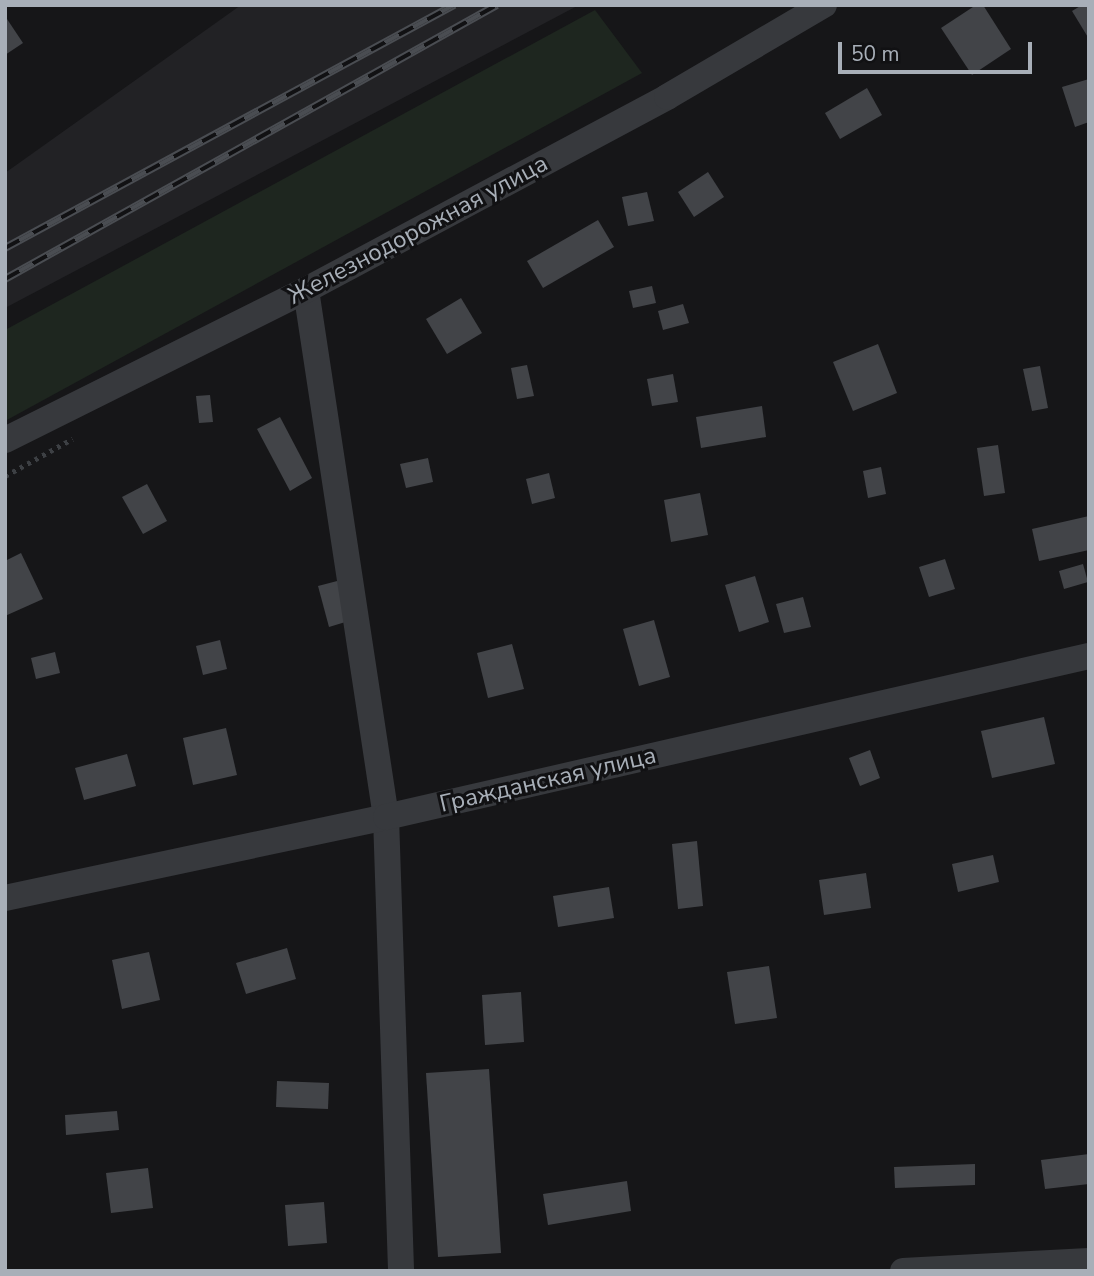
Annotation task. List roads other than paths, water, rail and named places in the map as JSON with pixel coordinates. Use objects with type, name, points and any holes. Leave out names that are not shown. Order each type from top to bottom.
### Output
[{"type":"street","name":"Железнодорожная улица","points":[[5,440],[306,290],[667,97],[824,5]]},
{"type":"street","points":[[306,290],[386,817],[401,1271]]},
{"type":"street","name":"Гражданская улица","points":[[5,898],[386,817],[1089,656]]},
{"type":"street","points":[[903,1271],[1089,1261]]},
{"type":"railway","points":[[5,248],[454,5]]},
{"type":"railway","points":[[5,279],[497,5]]}]
